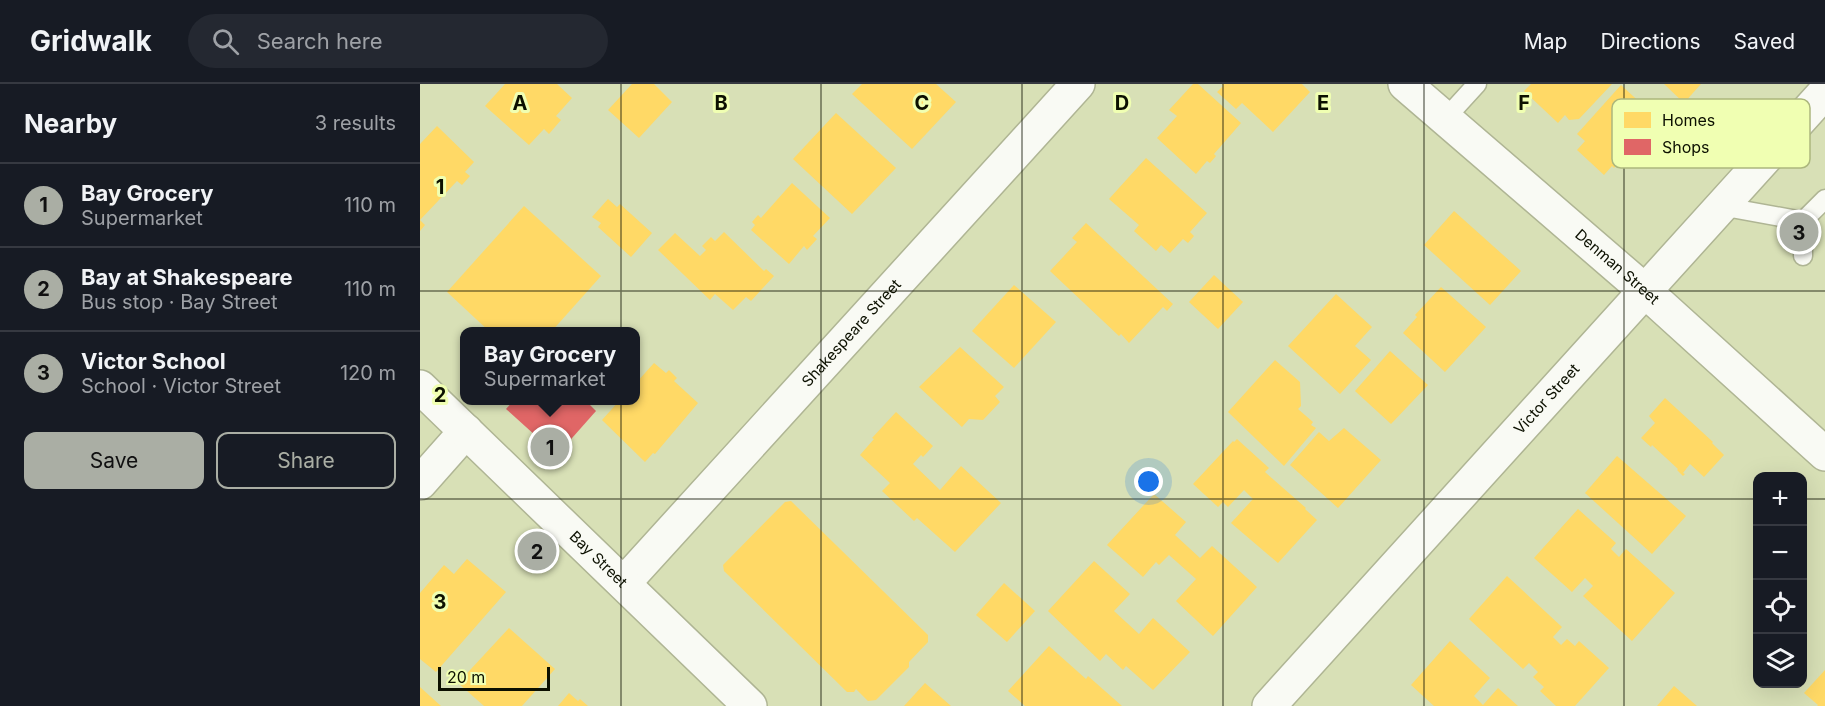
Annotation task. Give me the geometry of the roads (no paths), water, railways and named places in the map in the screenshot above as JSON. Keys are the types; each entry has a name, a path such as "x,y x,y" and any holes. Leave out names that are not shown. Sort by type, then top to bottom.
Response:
{"street":[{"name":"Shakespeare Street","path":"624,584 1078,84"},
{"name":"Denman Street","path":"1405,84 1644,290 1825,454"},
{"name":"Victor Street","path":"1810,108 1825,92"},
{"name":"Victor Street","path":"1269,706 1755,168"},
{"name":"Bay Street","path":"420,387 750,706"},
{"path":"420,483 466,431"}],"lane":[{"path":"1445,119 1477,84"},
{"path":"1803,256 1803,221 1825,199"},
{"path":"1720,206 1803,221"}],"place":[{"name":"Victor School","path":"1799,232"},
{"name":"Bay Grocery","path":"550,447"},
{"name":"Bay at Shakespeare","path":"537,551"}]}
